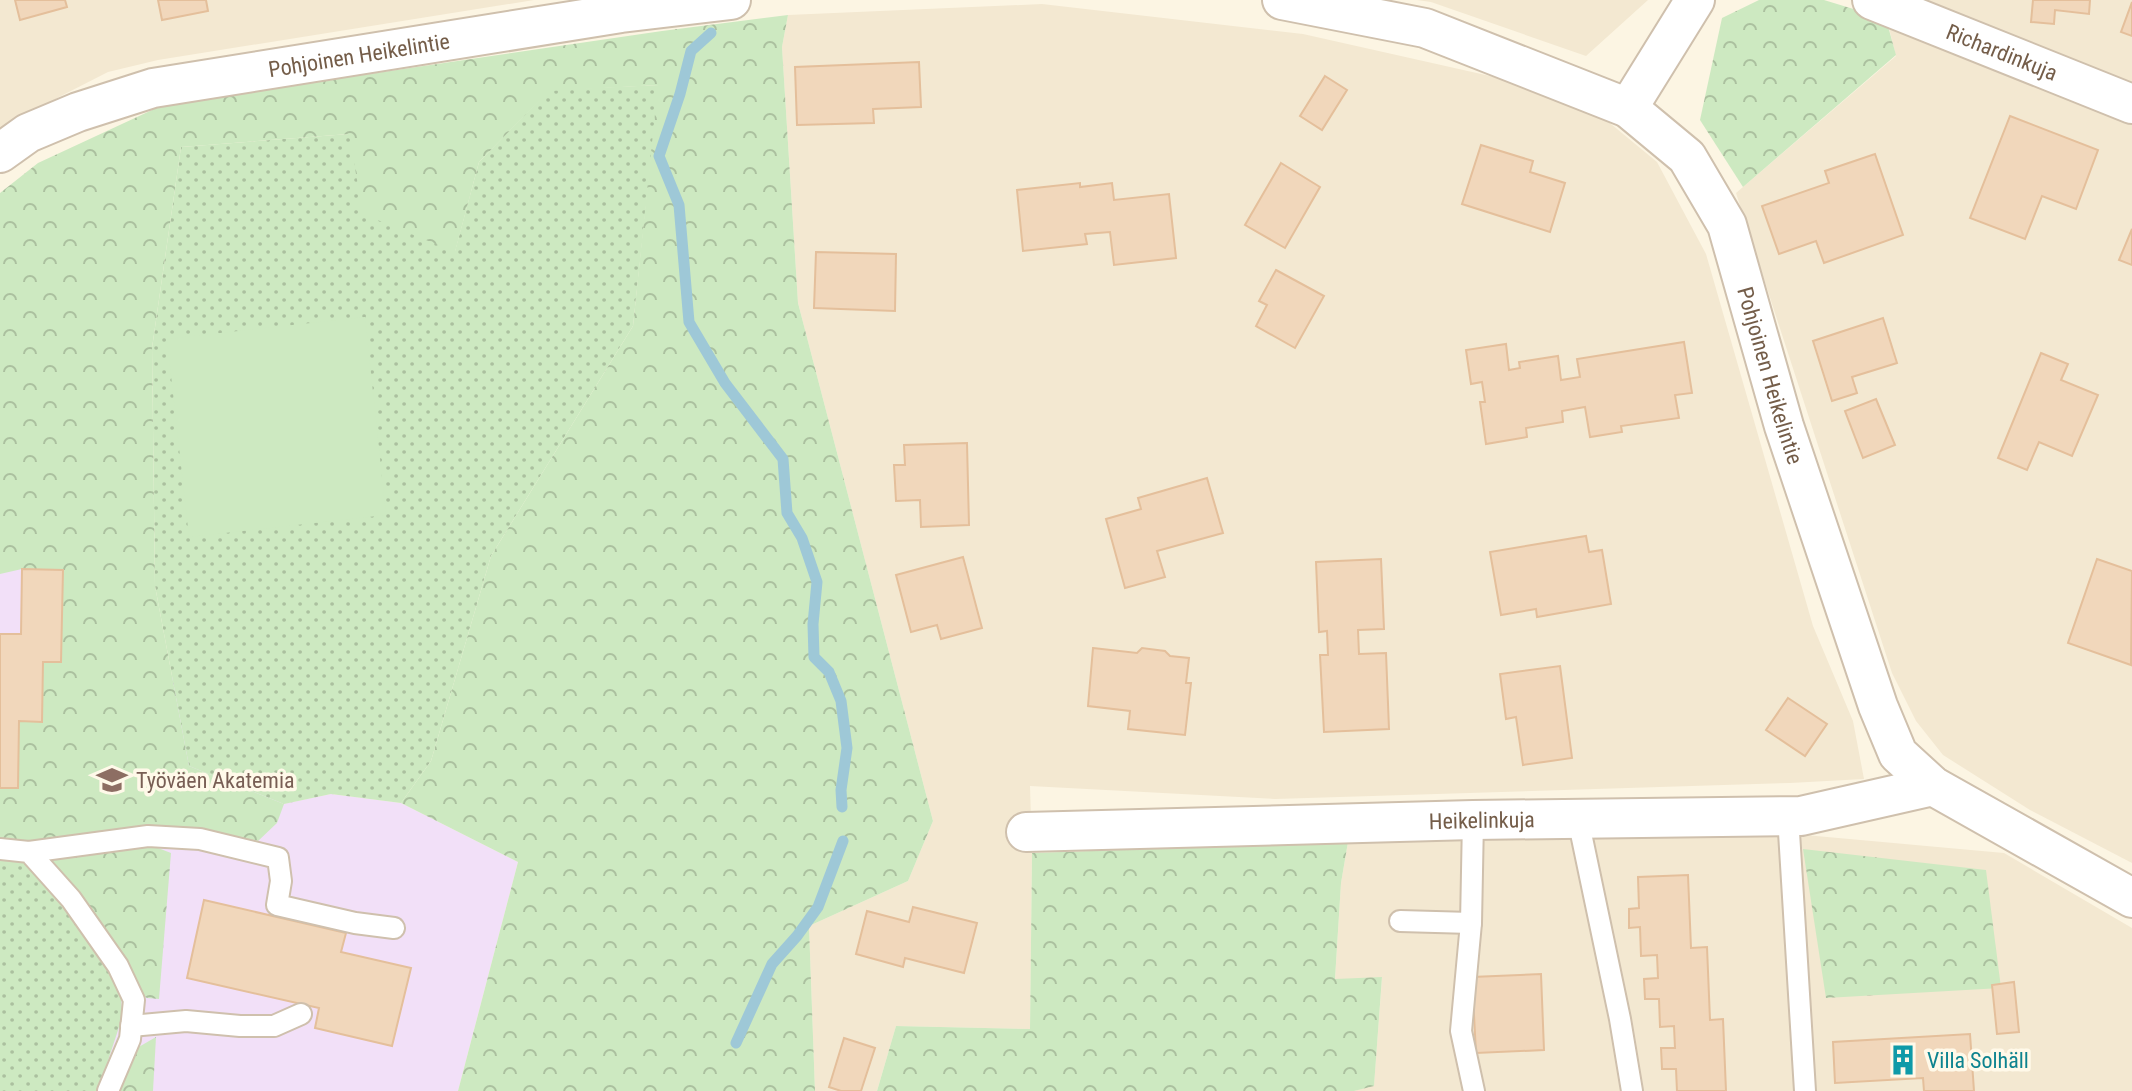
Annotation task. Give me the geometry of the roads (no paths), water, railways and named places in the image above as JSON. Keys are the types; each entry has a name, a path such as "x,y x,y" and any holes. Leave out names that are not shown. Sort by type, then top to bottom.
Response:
{"street":[{"name":"Pohjoinen Heikelintie","path":"0,153 28,133 78,112 153,88 622,7 731,0"},
{"name":"Pohjoinen Heikelintie","path":"1282,0 1425,28 1628,108 1691,162 1727,225 1784,426 1878,706 1898,754 1933,786 2132,898"},
{"path":"1628,108 1695,0"},
{"name":"Richardinkuja","path":"1872,0 2132,104"},
{"name":"Heikelinkuja","path":"1026,832 1473,820 1801,816 1933,786"}],"lane":[{"path":"1788,816 1805,1091"},
{"path":"1578,819 1632,1091"},
{"path":"1473,820 1471,923 1461,1031 1474,1091"},
{"path":"0,849 29,852 148,836 200,839 278,858 281,881 277,905 355,923 394,928"},
{"path":"29,852 71,899 118,966 134,1000 130,1039 108,1091"},
{"path":"1400,921 1471,923"},
{"path":"131,1026 186,1021 274,1026 301,1014"}],"waterway":[{"path":"711,33 691,51 659,156 679,205 689,322 725,383 783,459 787,513 802,538 817,582 814,657 829,672 841,701 847,748 841,790 842,807"},
{"path":"736,1043 772,964 818,907 843,841"}],"place":[{"name":"Työväen Akatemia","path":"112,780"},
{"name":"Villa Solhäll","path":"1903,1060"}]}
